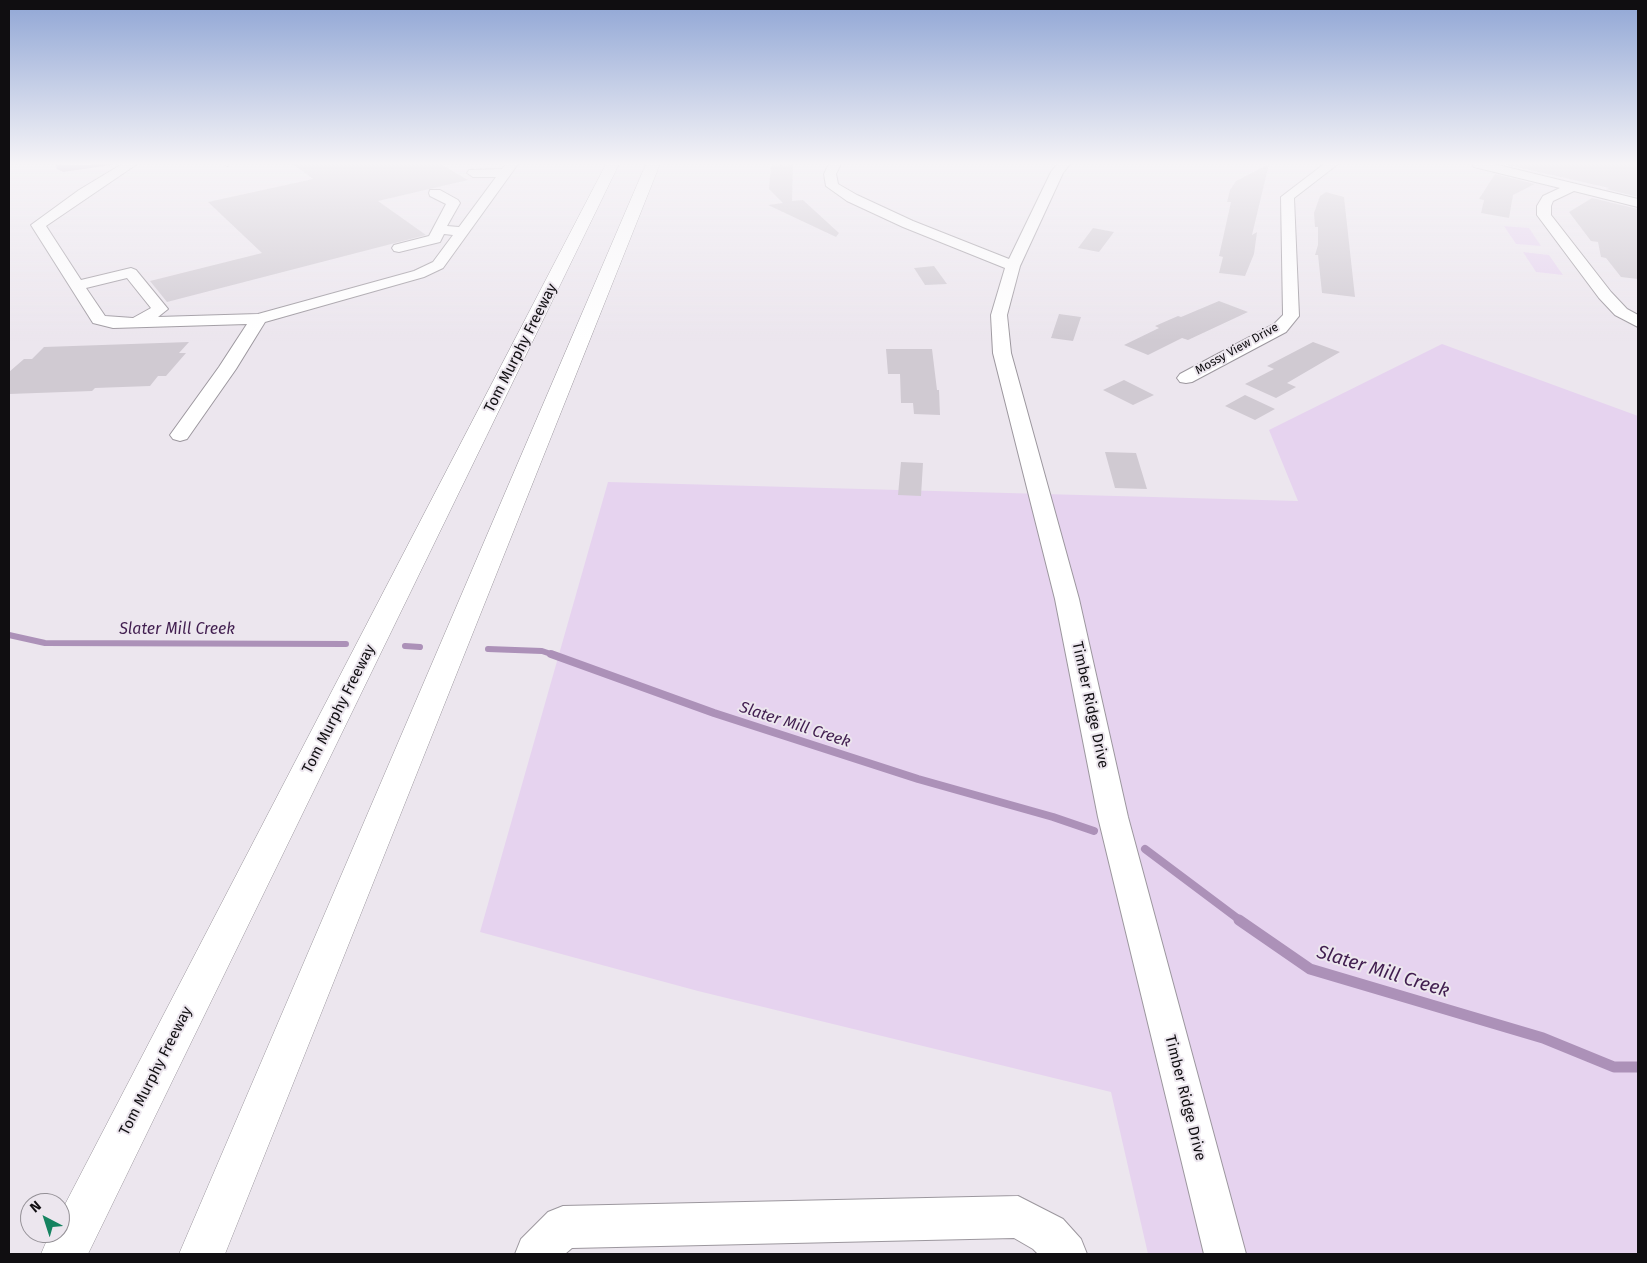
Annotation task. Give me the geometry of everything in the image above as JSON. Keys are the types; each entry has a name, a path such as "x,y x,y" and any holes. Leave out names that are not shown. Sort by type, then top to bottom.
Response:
{"highway":[{"name":"Tom Murphy Freeway","path":"64,1254 583,223"},
{"path":"202,1254 630,223"}],"street":[{"path":"41,223 38,225 100,320 113,323 259,319 419,274 438,266 469,223"},
{"path":"399,248 435,239 442,223"},
{"path":"906,223 1013,266"},
{"name":"Timber Ridge Drive","path":"1034,223 1013,266 999,315 1002,353 1067,599 1113,817 1225,1254"},
{"name":"Mossy View Drive","path":"1186,378 1280,328 1291,316 1288,223"},
{"path":"1550,223 1605,295 1621,312 1638,322"},
{"path":"439,229 462,232"},
{"path":"77,286 131,273 160,310 135,323"},
{"path":"180,435 227,369 259,319"},
{"path":"536,1254 563,1227 1018,1216 1048,1234 1066,1254"}],"shaded area":[{"path":"1504,226 1529,228 1541,246 1516,244"},
{"path":"1523,252 1549,255 1563,275 1536,272"},
{"path":"1442,344 1638,416 1638,1254 1148,1254 1111,1092 698,991 480,932 608,482 1298,501 1269,430"}],"building":[{"path":"230,223 409,223 426,235 167,302 150,281 262,253"},
{"path":"806,223 828,223 839,233 836,237"},
{"path":"1226,223 1255,223 1252,235 1257,232 1254,254 1245,276 1219,273 1223,257 1219,256"},
{"path":"1315,223 1347,223 1355,297 1322,293 1318,255 1315,255 1318,245 1318,227 1315,227"},
{"path":"1577,223 1638,223 1638,279 1621,277 1606,258 1601,257 1598,242 1591,241"},
{"path":"1093,228 1114,232 1099,252 1078,248"},
{"path":"934,266 947,284 925,285 914,268"},
{"path":"1219,301 1248,312 1188,340 1182,338 1148,355 1124,345 1159,328 1155,326"},
{"path":"1059,314 1081,317 1073,341 1051,338"},
{"path":"189,342 179,353 186,353 166,376 158,376 150,386 95,388 92,391 9,394 9,372 24,359 32,359 44,347"},
{"path":"1313,342 1340,352 1287,383 1296,387 1276,398 1245,384 1274,369 1267,366"},
{"path":"886,349 932,349 937,390 939,390 940,415 914,414 913,403 901,403 900,374 888,374"},
{"path":"1124,380 1154,395 1133,405 1103,390"},
{"path":"1245,395 1275,409 1255,420 1225,406"},
{"path":"1105,452 1136,453 1147,489 1115,488"},
{"path":"901,462 923,463 921,496 898,495"}],"waterway":[{"name":"Slater Mill Creek","path":"9,635 45,643 346,644"},
{"name":"Slater Mill Creek","path":"405,646 420,647"},
{"name":"Slater Mill Creek","path":"488,649 542,651 551,654"},
{"name":"Slater Mill Creek","path":"551,654 714,713 918,779 1053,817 1094,831"},
{"name":"Slater Mill Creek","path":"1145,849 1241,921"},
{"name":"Slater Mill Creek","path":"1239,920 1310,969 1543,1038 1614,1067 1638,1067"}]}
